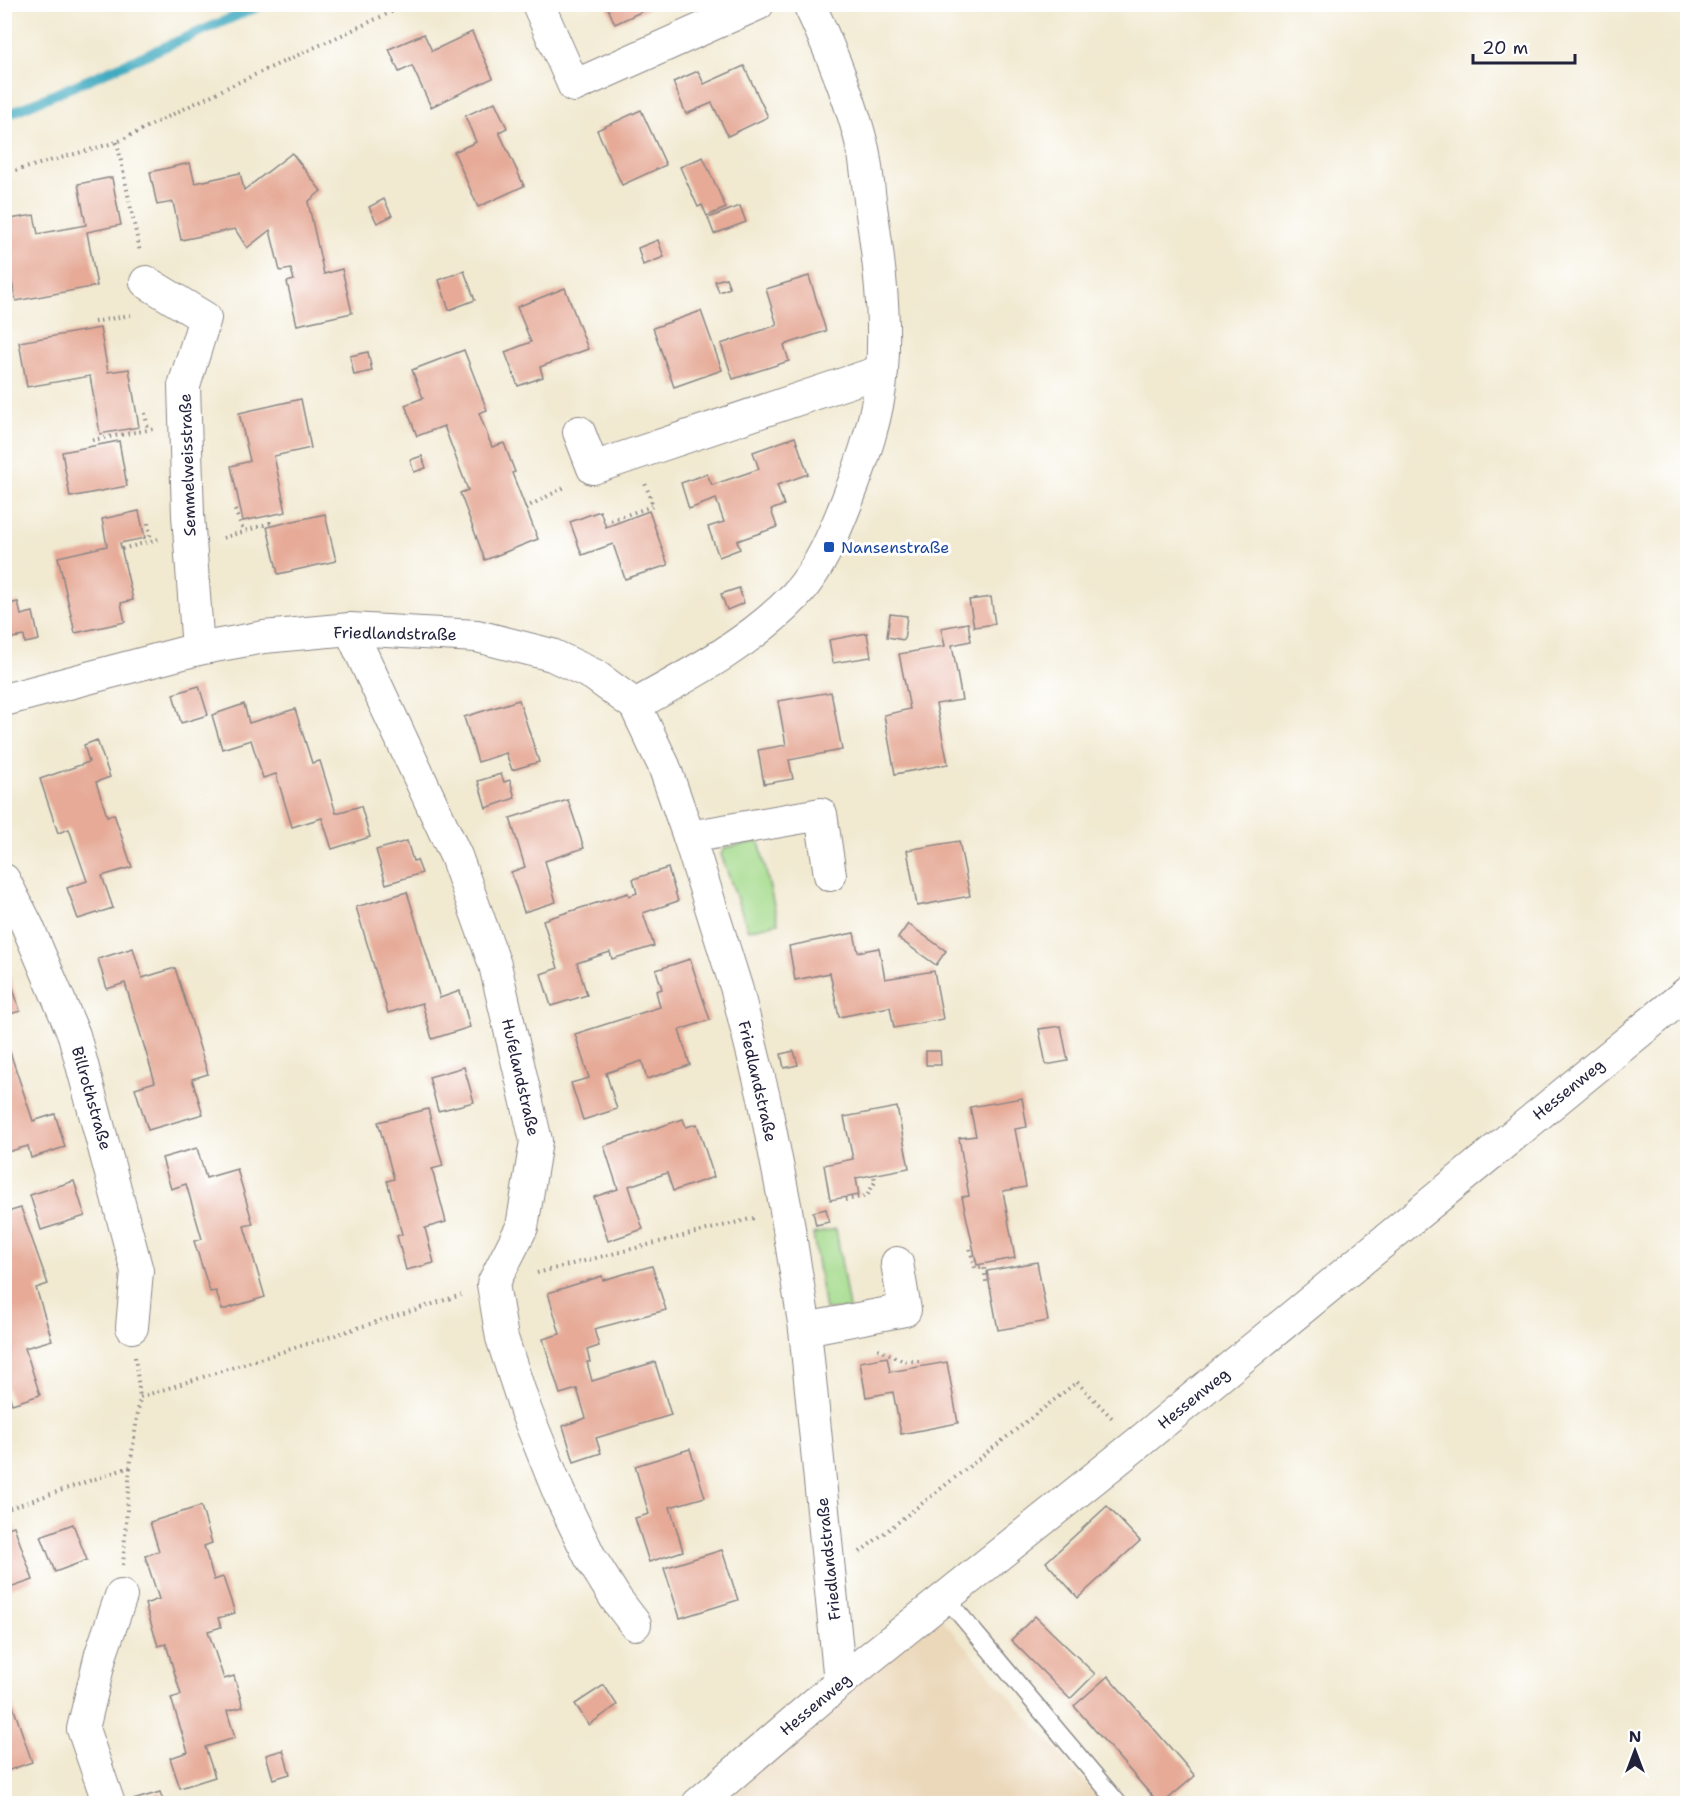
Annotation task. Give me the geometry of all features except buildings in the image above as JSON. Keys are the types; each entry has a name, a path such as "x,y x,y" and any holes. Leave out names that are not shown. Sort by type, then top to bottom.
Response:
{"street":[{"path":"537,4 574,86 758,4"},
{"path":"635,705 697,671 749,637 796,595 829,547 859,469 882,371 882,308 876,244 862,149 833,56 809,4"},
{"name":"Semmelweisstraße","path":"146,282 205,318 184,386 190,544 198,649"},
{"path":"579,432 593,468 882,371"},
{"name":"Friedlandstraße","path":"4,700 198,649 264,637 350,629 477,636 552,655 594,675 635,705 663,766 689,837 737,990 764,1098 786,1210 805,1329 840,1682"},
{"name":"Hufelandstraße","path":"350,629 456,856 491,954 536,1141 522,1227 493,1284"},
{"path":"689,837 821,814 830,875"},
{"name":"Billrothstraße","path":"4,880 27,925 77,1046 137,1271 132,1327"},
{"name":"Hessenweg","path":"698,1803 840,1682 1137,1444 1688,992"},
{"path":"805,1329 905,1310 897,1263"},
{"path":"493,1284 502,1338 526,1411 559,1493 591,1557 616,1599 636,1624"},
{"path":"109,1803 83,1729 101,1654 121,1596"}],"lane":[{"path":"945,1598 1119,1803"}],"path":[{"path":"4,174 117,142 224,89 409,4"},
{"path":"117,142 146,282"},
{"path":"145,413 148,430"},
{"path":"92,440 185,426"},
{"path":"610,520 653,506 635,454"},
{"path":"525,508 577,482"},
{"path":"236,510 238,522 243,530"},
{"path":"148,523 151,541"},
{"path":"190,544 210,543 243,530 270,523 271,526"},
{"path":"845,1200 867,1196 875,1182 874,1175"},
{"path":"121,1596 130,1467 140,1397 493,1284 786,1210"},
{"path":"970,1249 975,1268 984,1267 986,1282 989,1282"},
{"path":"872,1347 904,1361 919,1361"},
{"path":"828,1564 846,1562 1077,1382 1137,1444"},
{"path":"4,1510 130,1467"}],"shaded area":[{"path":"932,1608 1103,1803 692,1804"}],"green space":[{"path":"759,841 778,923 748,930 721,854 725,848"},
{"path":"836,1229 849,1309 825,1310 813,1234"}],"waterway":[{"path":"4,116 264,4"}],"place":[{"name":"Nansenstraße","path":"829,547"}]}
